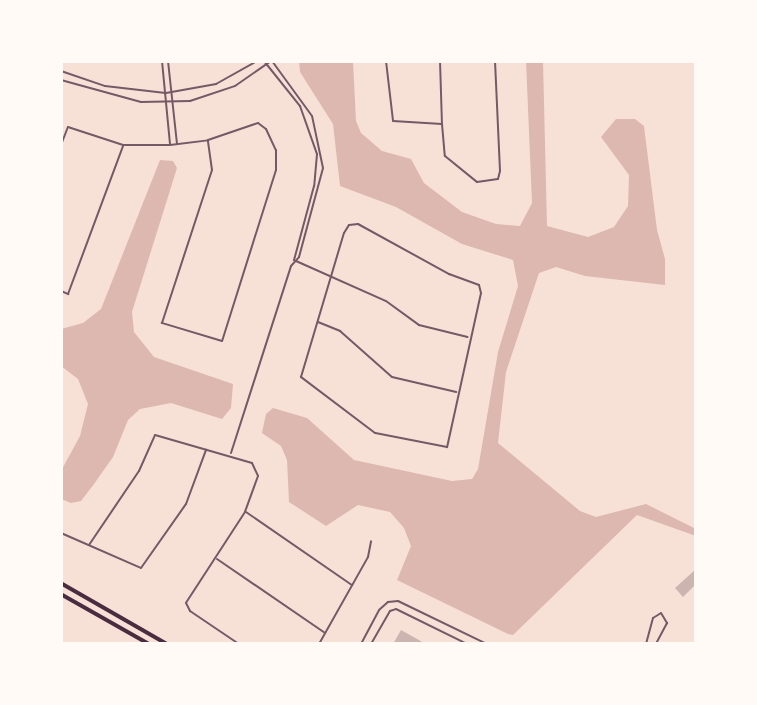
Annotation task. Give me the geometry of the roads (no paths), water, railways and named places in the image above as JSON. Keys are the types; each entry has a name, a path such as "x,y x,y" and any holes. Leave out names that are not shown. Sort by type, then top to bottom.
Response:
{"main road":[{"path":"61,583 167,644"},
{"path":"61,594 149,644"}],"street":[{"path":"162,61 170,145"},
{"path":"169,61 177,145"},
{"path":"61,71 105,86 172,93 216,84 257,61"},
{"path":"61,80 106,95 173,103 218,93 272,61 312,116 323,155 320,187 230,455"},
{"path":"386,61 393,121 442,124"},
{"path":"440,61 445,156 450,163 477,182 498,179 495,61"},
{"path":"265,63 305,116 317,154 314,186 295,261"},
{"path":"61,145 68,127 123,145 177,145 208,140 258,123 266,129 276,150 276,170 222,341 162,323 212,170 208,140"},
{"path":"61,291 68,293 123,145"},
{"path":"358,224 449,274 479,285 481,293 468,337 447,447 375,433 301,377 330,274 349,225 358,224"},
{"path":"295,261 330,274 386,301 419,325 468,337"},
{"path":"317,322 340,331 392,377 456,392"},
{"path":"89,545 139,471 155,435 230,455 257,468 245,512 186,603 190,611 239,644"},
{"path":"61,533 141,568 186,504 207,449"},
{"path":"245,512 352,585"},
{"path":"319,644 352,585 371,541"},
{"path":"216,558 325,633"},
{"path":"361,644 379,610 388,602 398,601 487,644"},
{"path":"371,644 390,611 396,610 467,644"},
{"path":"646,644 653,618 661,613 667,623 656,644"}]}
